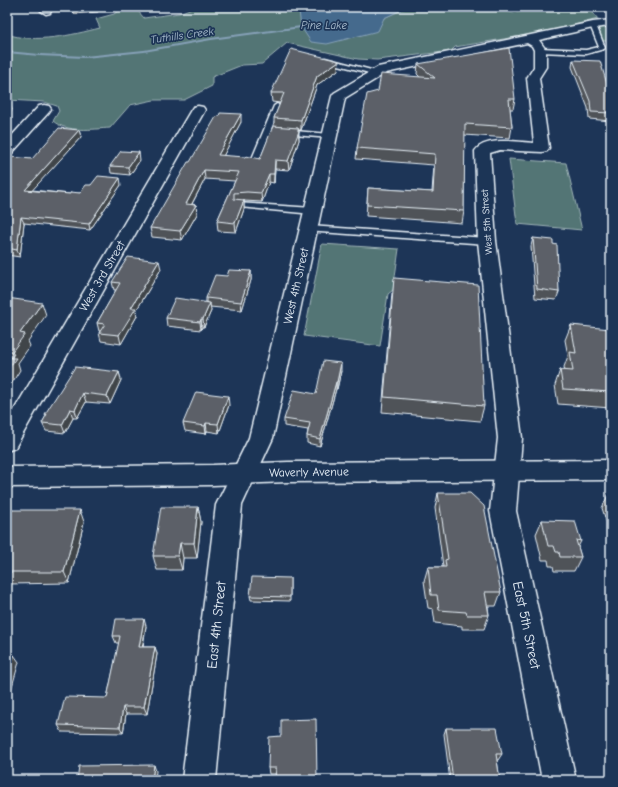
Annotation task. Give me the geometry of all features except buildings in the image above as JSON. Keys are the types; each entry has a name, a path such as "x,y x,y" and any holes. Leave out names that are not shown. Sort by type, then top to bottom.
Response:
{"street":[{"path":"377,73 382,70 423,60 534,45 593,25 611,23"},
{"name":"West 5th Street","path":"507,470 510,438 486,241 482,150 498,145 542,148 533,78 540,67 534,45"},
{"name":"West 4th Street","path":"244,474 261,438 339,96 377,73"},
{"path":"7,150 44,109"},
{"name":"West 3rd Street","path":"7,442 198,110"},
{"name":"East 5th Street","path":"507,470 503,511 559,780"},
{"name":"Waverly Avenue","path":"7,477 244,474 288,472 611,470"},
{"name":"East 4th Street","path":"199,780 229,504 244,474"}],"lane":[{"path":"534,45 586,52 602,48 593,25"},
{"path":"319,58 377,73"},
{"path":"255,161 276,106"},
{"path":"267,131 330,136"},
{"path":"239,205 311,220 486,241"}],"green space":[{"path":"123,7 136,9 144,18 179,13 195,7 275,7 278,9 309,7 299,11 384,18 408,7 497,7 513,13 536,7 592,7 593,13 598,19 546,32 455,47 451,51 377,60 358,59 287,43 262,64 242,65 212,77 212,86 184,100 154,100 130,105 110,128 73,129 65,127 53,121 59,111 57,106 44,102 7,100 7,34 18,37 41,38 66,36 89,31 100,28 96,19 114,14"},
{"path":"611,26 611,41 603,41 597,27"},
{"path":"509,159 566,163 582,230 517,224"},
{"path":"322,244 399,249 393,290 388,294 380,346 304,336"}],"water":[{"name":"Pine Lake","path":"309,7 408,7 384,18 378,31 327,44 311,42 301,27 299,11"}],"waterway":[{"name":"Tuthills Creek","path":"7,52 85,57 144,51 211,39 308,25"}]}
